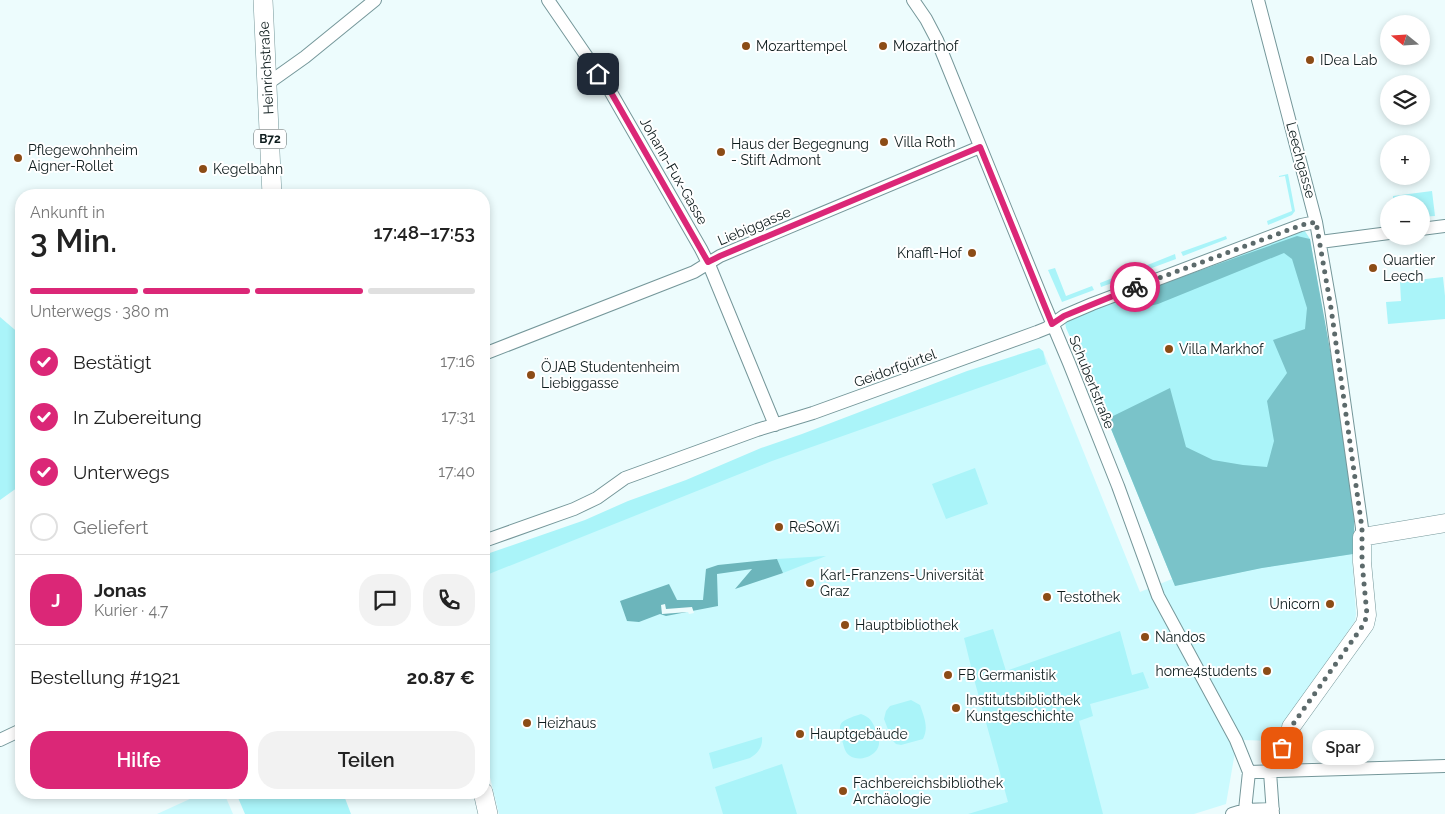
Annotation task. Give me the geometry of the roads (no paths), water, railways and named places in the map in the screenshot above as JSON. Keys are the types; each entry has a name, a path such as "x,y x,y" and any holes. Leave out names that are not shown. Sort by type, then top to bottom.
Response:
{"main road":[{"name":"Heinrichstraße","path":"262,0 272,189"},
{"path":"485,799 488,814"}],"street":[{"path":"267,84 305,57 374,0"},
{"name":"Johann-Fux-Gasse","path":"548,0 609,89 708,262 775,425"},
{"name":"Schubertstraße","path":"913,0 937,40 1052,324 1070,363 1158,596 1236,740 1249,772"},
{"name":"Leechgasse","path":"1258,0 1320,242 1362,528 1362,562 1367,615 1364,624 1291,727 1270,772"},
{"name":"Liebiggasse","path":"490,352 694,272 720,256 980,147"},
{"name":"Geidorfgürtel","path":"490,538 574,509 597,498 625,478 1038,332 1064,316 1092,304 1302,225 1316,222"},
{"path":"1430,228 1445,226"},
{"path":"1320,242 1380,234"},
{"path":"1362,537 1445,522"},
{"path":"0,740 15,733"},
{"path":"1270,772 1273,812 1239,812 1249,772 1445,766"}],"place":[{"name":"Mozarttempel","path":"746,46"},
{"name":"Mozarthof","path":"883,46"},
{"name":"IDea Lab","path":"1310,60"},
{"name":"Villa Roth","path":"884,142"},
{"name":"Haus der Begegnung - Stift Admont","path":"721,152"},
{"name":"Pflegewohnheim Aigner-Rollet","path":"18,158"},
{"name":"Kegelbahn","path":"203,169"},
{"name":"Knaffl-Hof","path":"972,253"},
{"name":"Quartier Leech","path":"1373,268"},
{"name":"Villa Markhof","path":"1169,349"},
{"name":"ÖJAB Studentenheim Liebiggasse","path":"531,375"},
{"name":"ReSoWi","path":"779,527"},
{"name":"Karl-Franzens-Universität Graz","path":"810,583"},
{"name":"Testothek","path":"1047,597"},
{"name":"Unicorn","path":"1330,604"},
{"name":"Hauptbibliothek","path":"845,625"},
{"name":"Nandos","path":"1145,637"},
{"name":"home4students","path":"1267,671"},
{"name":"FB Germanistik","path":"948,675"},
{"name":"Institutsbibliothek Kunstgeschichte","path":"956,708"},
{"name":"Heizhaus","path":"527,723"},
{"name":"Hauptgebäude","path":"800,734"},
{"name":"Spar","path":"1282,748"},
{"name":"Fachbereichsbibliothek Archäologie","path":"843,791"}]}
